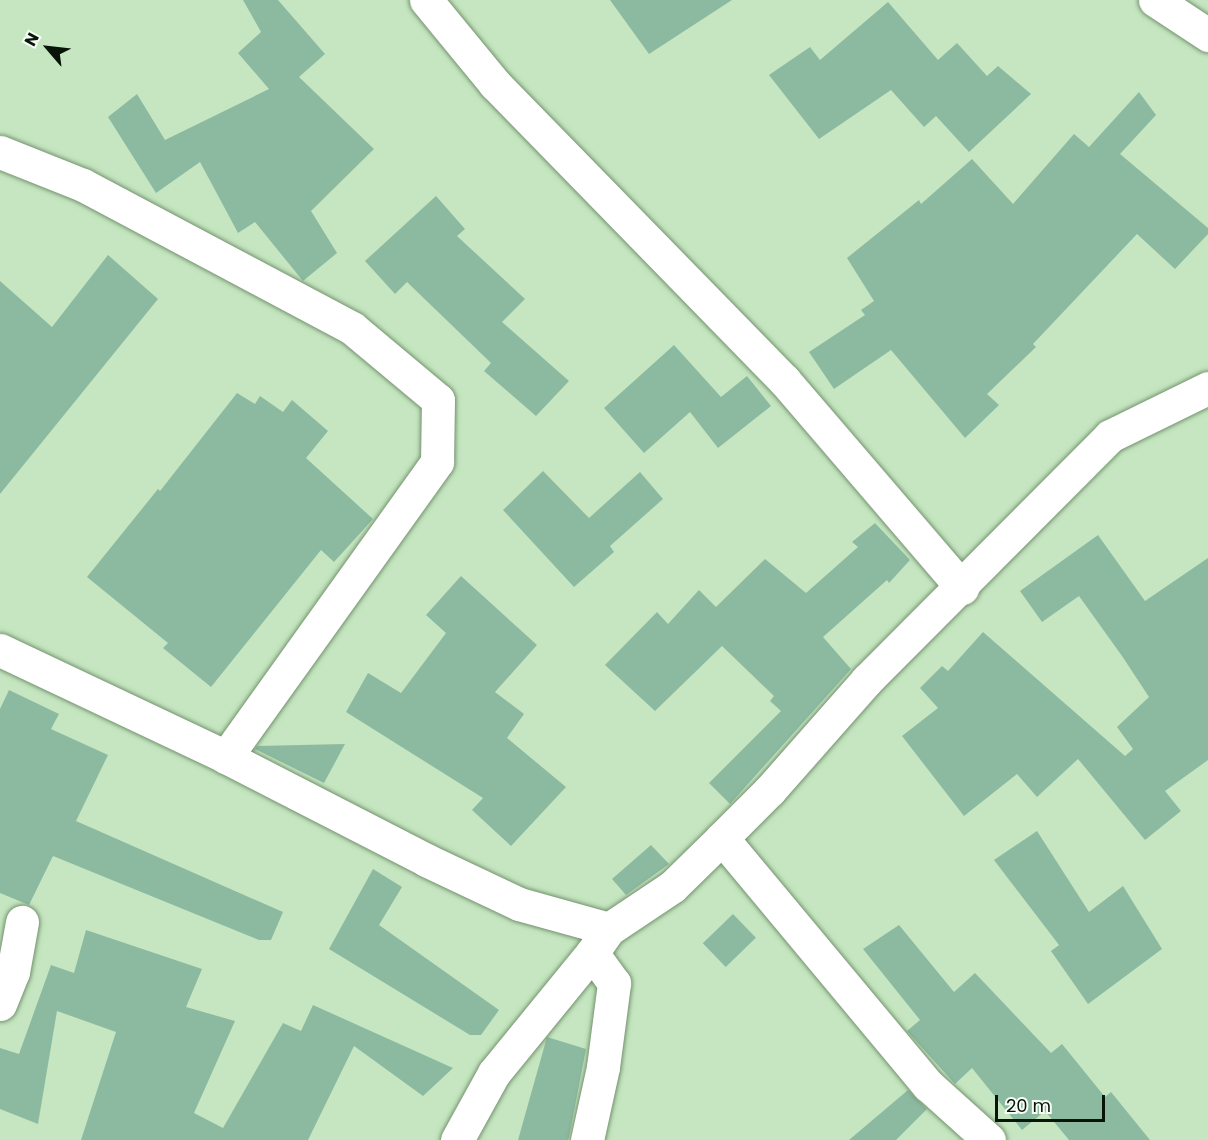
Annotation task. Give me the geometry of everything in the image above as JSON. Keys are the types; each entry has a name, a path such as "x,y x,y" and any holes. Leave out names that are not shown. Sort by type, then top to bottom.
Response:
{"street":[{"path":"426,0 495,84 784,380 962,588"},
{"path":"1155,0 1208,35"},
{"path":"0,152 83,185 352,328 438,400 438,462 226,757"},
{"path":"457,1140 494,1073 600,941 672,887 722,838 770,790 867,680 962,588 1110,436 1208,388"},
{"path":"0,650 226,757 426,860 600,941 614,983 603,1067 587,1140"},
{"path":"722,838 928,1085 989,1140"},
{"path":"0,1004 13,972 22,922"}],"building":[{"path":"243,0 278,0 325,54 299,77 374,149 311,211 337,253 303,281 255,222 238,233 200,162 156,193 108,117 137,94 165,140 269,89 238,53 261,32"},
{"path":"610,0 732,0 649,54"},
{"path":"888,2 938,60 957,43 987,76 998,66 1031,94 969,152 936,116 924,127 891,90 819,139 769,75 810,47 820,60"},
{"path":"1139,92 1156,115 1120,154 1208,228 1208,234 1175,269 1137,234 1033,344 1036,347 987,394 999,405 965,438 891,350 834,389 809,352 865,315 861,310 874,301 847,258 919,200 921,204 972,159 1013,204 1074,134 1089,147"},
{"path":"436,196 465,229 457,236 525,299 502,322 569,381 536,416 484,371 491,363 407,282 395,294 365,261"},
{"path":"108,255 158,299 0,494 0,281 52,327"},
{"path":"674,345 721,397 747,376 771,406 718,448 690,412 644,453 604,408"},
{"path":"237,393 255,404 260,396 283,412 292,400 328,431 306,458 373,519 334,562 321,550 211,687 163,648 168,643 87,577 158,489 160,491"},
{"path":"543,471 589,518 640,472 663,499 610,546 614,552 574,587 503,510"},
{"path":"875,523 910,560 889,583 887,580 823,637 851,669 730,804 709,783 781,711 770,701 774,696 722,646 655,711 605,665 657,612 668,624 699,590 716,607 765,559 806,593 858,547 852,542"},
{"path":"1098,535 1145,601 1208,558 1208,760 1165,791 1181,811 1145,840 1078,759 1037,797 1017,774 964,816 902,736 938,708 920,688 942,666 948,671 983,632 1125,756 1133,749 1117,727 1149,697 1122,656 1079,596 1042,622 1020,591"},
{"path":"461,576 537,645 495,692 524,714 507,738 566,787 511,846 472,810 483,798 346,712 368,673 401,693 446,633 426,615"},
{"path":"9,690 59,714 51,729 108,755 76,821 283,912 271,940 259,940 53,856 29,905 0,893 0,709"},
{"path":"345,744 324,783 255,749 257,746"},
{"path":"1037,831 1089,912 1123,886 1162,949 1088,1004 1051,951 1059,945 994,860"},
{"path":"651,845 669,864 626,895 612,879"},
{"path":"373,869 402,887 379,925 499,1010 481,1035 470,1035 329,949"},
{"path":"733,914 756,938 726,967 703,943"},
{"path":"899,925 954,992 975,973 1051,1053 1062,1044 1105,1097 1111,1092 1150,1140 1069,1140 1045,1111 1022,1130 972,1068 955,1084 907,1031 920,1020 863,949"},
{"path":"86,930 202,969 186,1007 235,1021 194,1113 223,1128 283,1023 301,1031 313,1005 453,1068 423,1096 354,1046 308,1140 81,1140 116,1032 57,1011 38,1124 0,1109 0,1048 19,1054 51,965 74,973"},
{"path":"547,1037 586,1049 569,1137 568,1140 518,1140"},
{"path":"908,1090 927,1109 896,1140 849,1140"}]}
